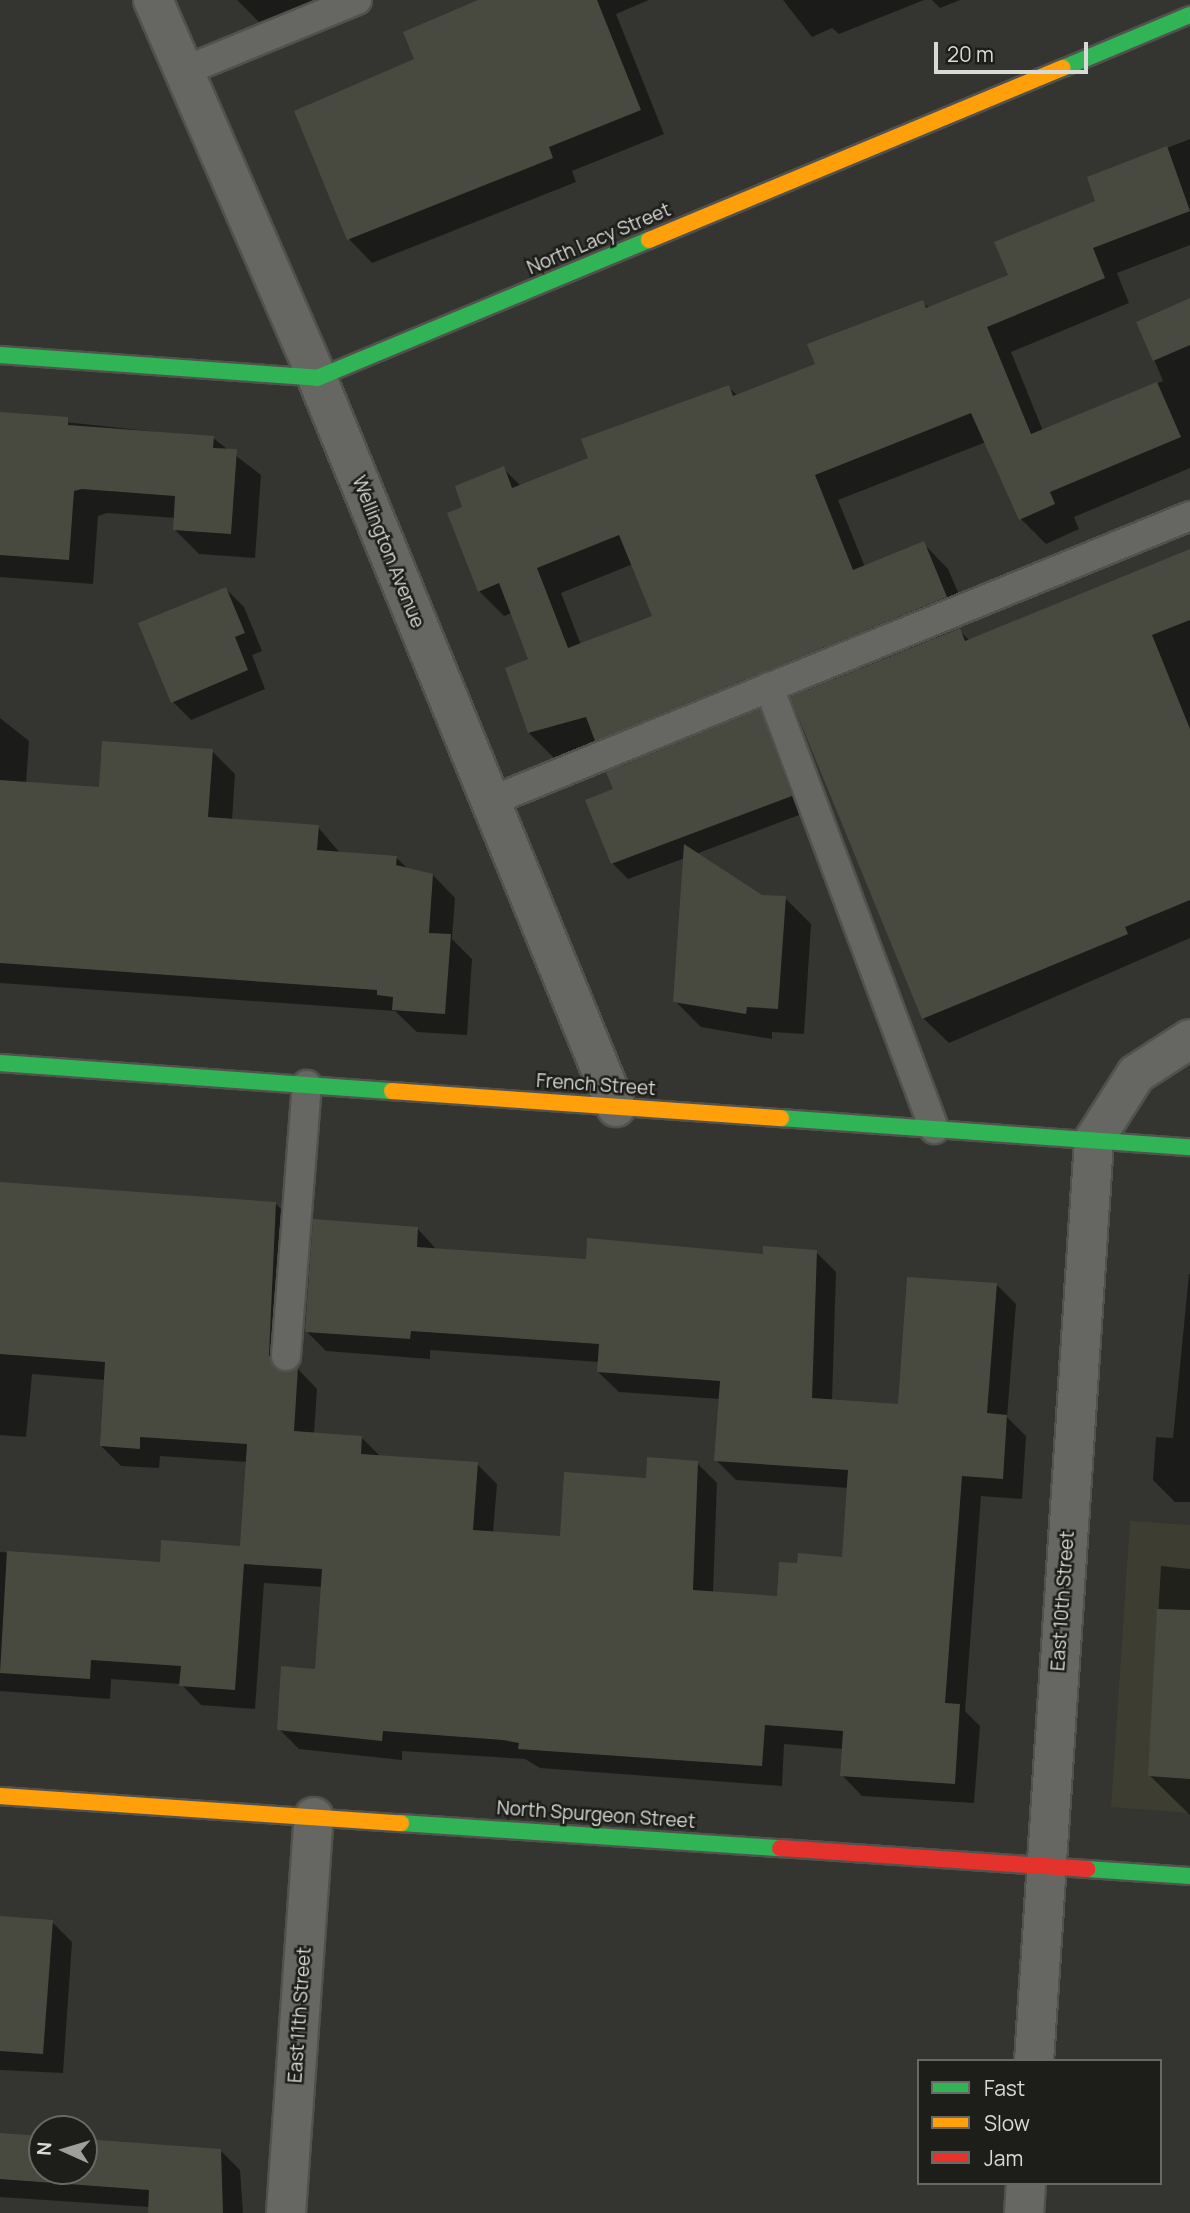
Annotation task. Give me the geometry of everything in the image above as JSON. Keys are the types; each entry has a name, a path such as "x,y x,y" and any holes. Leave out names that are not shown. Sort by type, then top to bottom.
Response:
{"street":[{"name":"Wellington Avenue","path":"153,0 317,378 616,1107"},
{"name":"North Lacy Street","path":"0,355 317,378 1190,15"},
{"path":"1094,1140 1136,1074 1190,1039"},
{"name":"French Street","path":"0,1063 1190,1147"},
{"name":"East 10th Street","path":"1034,2059 1094,1140"},
{"name":"North Spurgeon Street","path":"0,1796 1190,1876"},
{"name":"East 11th Street","path":"286,2213 314,1817"},
{"path":"1024,2213 1026,2185"}],"lane":[{"path":"184,71 356,0"},
{"path":"491,801 1190,516"},
{"path":"769,687 934,1129"},
{"path":"286,1356 307,1085"}],"shaded area":[{"path":"1130,1521 1190,1525 1190,1813 1111,1807"}],"building":[{"path":"478,0 597,0 641,110 549,147 553,158 347,240 294,111 414,59 403,32"},
{"path":"1167,146 1190,211 1093,248 1105,278 987,327 1031,434 1157,382 1181,437 1050,492 1055,504 1019,520 971,413 815,475 853,570 924,541 947,597 595,741 586,717 528,733 505,668 528,659 499,583 478,592 447,513 462,507 455,486 504,466 512,488 588,458 581,439 729,385 733,396 815,364 807,344 923,300 926,308 1008,275 994,242 1095,201 1087,177","holes":["619,535 652,616 568,648 537,568"]},
{"path":"1190,298 1190,345 1153,361 1136,322"},
{"path":"0,412 68,417 68,425 214,436 213,448 237,449 231,534 173,530 175,496 82,489 74,491 69,560 0,555"},
{"path":"1190,549 1190,620 1152,635 1190,729 1190,900 1125,927 1128,934 922,1019 790,697 960,628 965,641"},
{"path":"226,587 245,633 235,637 248,670 171,703 138,623"},
{"path":"760,709 792,796 611,864 585,800 613,789 606,772"},
{"path":"102,741 213,749 208,817 319,825 317,850 397,856 396,865 433,874 429,933 451,934 445,1014 392,1010 393,997 377,995 377,990 0,963 0,780 99,787"},
{"path":"684,844 762,895 786,896 778,1009 747,1007 746,1014 673,1002"},
{"path":"0,1182 276,1202 269,1355 277,1370 298,1367 294,1431 362,1436 361,1454 478,1462 473,1530 560,1536 564,1472 646,1478 647,1457 698,1461 693,1590 777,1596 779,1562 797,1563 798,1553 842,1557 848,1470 714,1461 720,1381 597,1372 599,1344 411,1331 410,1339 305,1332 313,1219 418,1227 417,1247 586,1259 587,1238 763,1254 763,1246 817,1250 812,1398 898,1404 907,1277 997,1283 987,1413 1007,1415 1003,1479 962,1476 945,1703 960,1704 955,1784 840,1776 843,1731 765,1725 762,1766 518,1749 519,1743 503,1740 383,1731 382,1741 277,1730 281,1666 315,1669 322,1569 244,1564 235,1690 179,1686 181,1666 91,1660 90,1679 0,1673 7,1551 160,1562 161,1540 240,1546 247,1444 140,1437 140,1449 100,1446 105,1362 0,1354"},
{"path":"1157,1609 1190,1610 1190,1779 1148,1776"},
{"path":"0,1916 53,1920 43,2054 0,2051"},
{"path":"0,2133 28,2135 28,2181 0,2179"},
{"path":"98,2140 221,2149 223,2213 148,2213 149,2190 81,2185 98,2185"}],"traffic: fast":[{"path":"1063,68 1190,15"},
{"path":"0,355 317,378 649,240"},
{"path":"0,1063 392,1091"},
{"path":"781,1118 1190,1147"},
{"path":"401,1823 780,1848"},
{"path":"1087,1869 1190,1876"}],"traffic: slow":[{"path":"649,240 1063,68"},
{"path":"392,1091 781,1118"},
{"path":"0,1796 401,1823"}],"traffic: jam":[{"path":"780,1848 1087,1869"}]}
